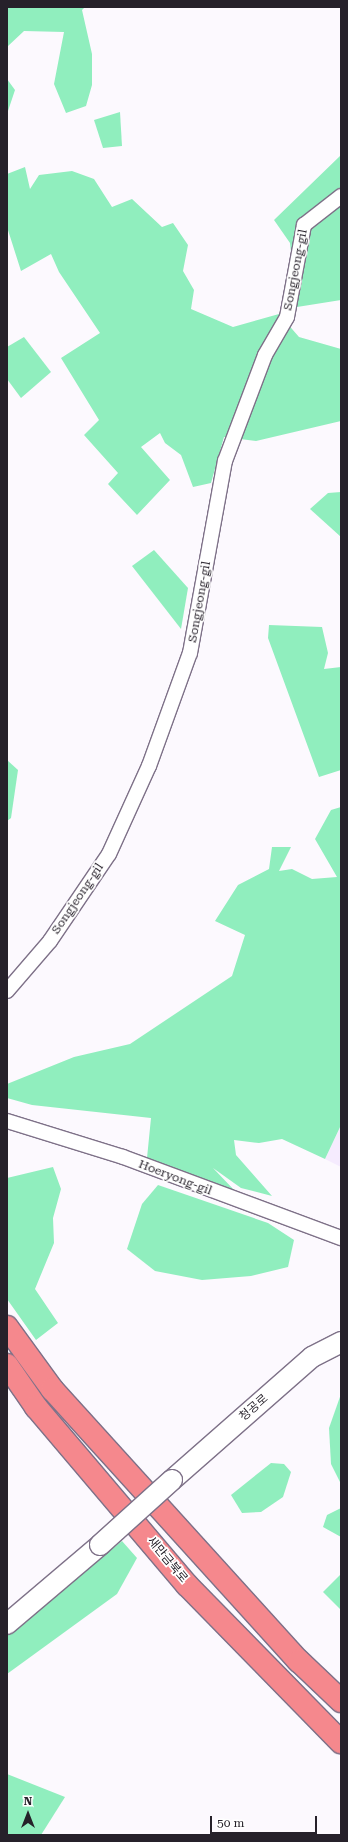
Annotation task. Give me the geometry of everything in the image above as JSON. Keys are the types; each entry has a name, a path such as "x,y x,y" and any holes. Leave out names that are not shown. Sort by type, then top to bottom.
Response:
{"highway":[{"path":"7,1327 52,1390 300,1661 341,1701"},
{"name":"새만금북로","path":"7,1366 36,1406 187,1585 341,1742"},
{"path":"322,1724 341,1754"}],"street":[{"name":"Songjeong-gil","path":"7,991 50,941 109,854 149,766 190,653 225,461 265,355 287,317 304,225 341,196"},
{"name":"Hoeryong-gil","path":"7,1121 123,1157 341,1238"},
{"name":"청공로","path":"7,1624 100,1545 312,1357 341,1342"}],"shaded area":[{"path":"341,1125 341,1167 325,1159"}],"green space":[{"path":"7,7 85,7 82,10 92,54 92,85 86,106 66,113 54,84 64,32 24,31 7,47"},
{"path":"7,79 15,90 7,114"},
{"path":"120,112 122,146 103,148 94,120"},
{"path":"341,155 341,300 297,307 290,243 274,220"},
{"path":"25,167 30,189 39,175 72,171 94,179 112,207 132,199 162,227 173,223 188,245 183,271 194,290 191,309 233,327 279,314 299,337 341,349 341,421 256,441 224,437 211,483 193,487 181,455 165,443 160,433 141,447 170,480 137,515 108,484 118,473 84,435 99,420 61,358 100,333 59,272 51,254 21,271 7,227 7,174"},
{"path":"24,337 51,372 21,398 7,379 7,347"},
{"path":"341,492 341,537 310,509 328,493"},
{"path":"154,550 188,588 181,629 132,566"},
{"path":"269,625 322,627 328,653 324,669 341,667 341,770 319,777 268,638"},
{"path":"7,760 18,770 11,818 7,821"},
{"path":"341,807 341,1125 325,1159 282,1139 259,1143 234,1140 236,1155 272,1196 241,1188 213,1168 236,1192 147,1158 151,1118 32,1105 7,1098 7,1084 74,1057 130,1044 232,976 245,935 215,921 238,885 269,869 272,847 291,847 279,871 292,869 312,879 337,877 315,839 331,810"},
{"path":"53,1167 61,1189 53,1218 54,1243 35,1289 58,1323 36,1340 7,1299 7,1178"},
{"path":"158,1185 268,1223 294,1240 288,1267 251,1276 202,1280 155,1271 127,1249 142,1204"},
{"path":"341,1394 341,1484 331,1464 329,1428"},
{"path":"271,1463 284,1464 291,1472 283,1497 261,1512 242,1513 231,1495"},
{"path":"341,1508 341,1537 323,1527 327,1515"},
{"path":"122,1541 137,1558 117,1594 7,1674 7,1631"},
{"path":"341,1574 341,1610 323,1592"},
{"path":"7,1774 65,1797 41,1835 7,1835"}]}
